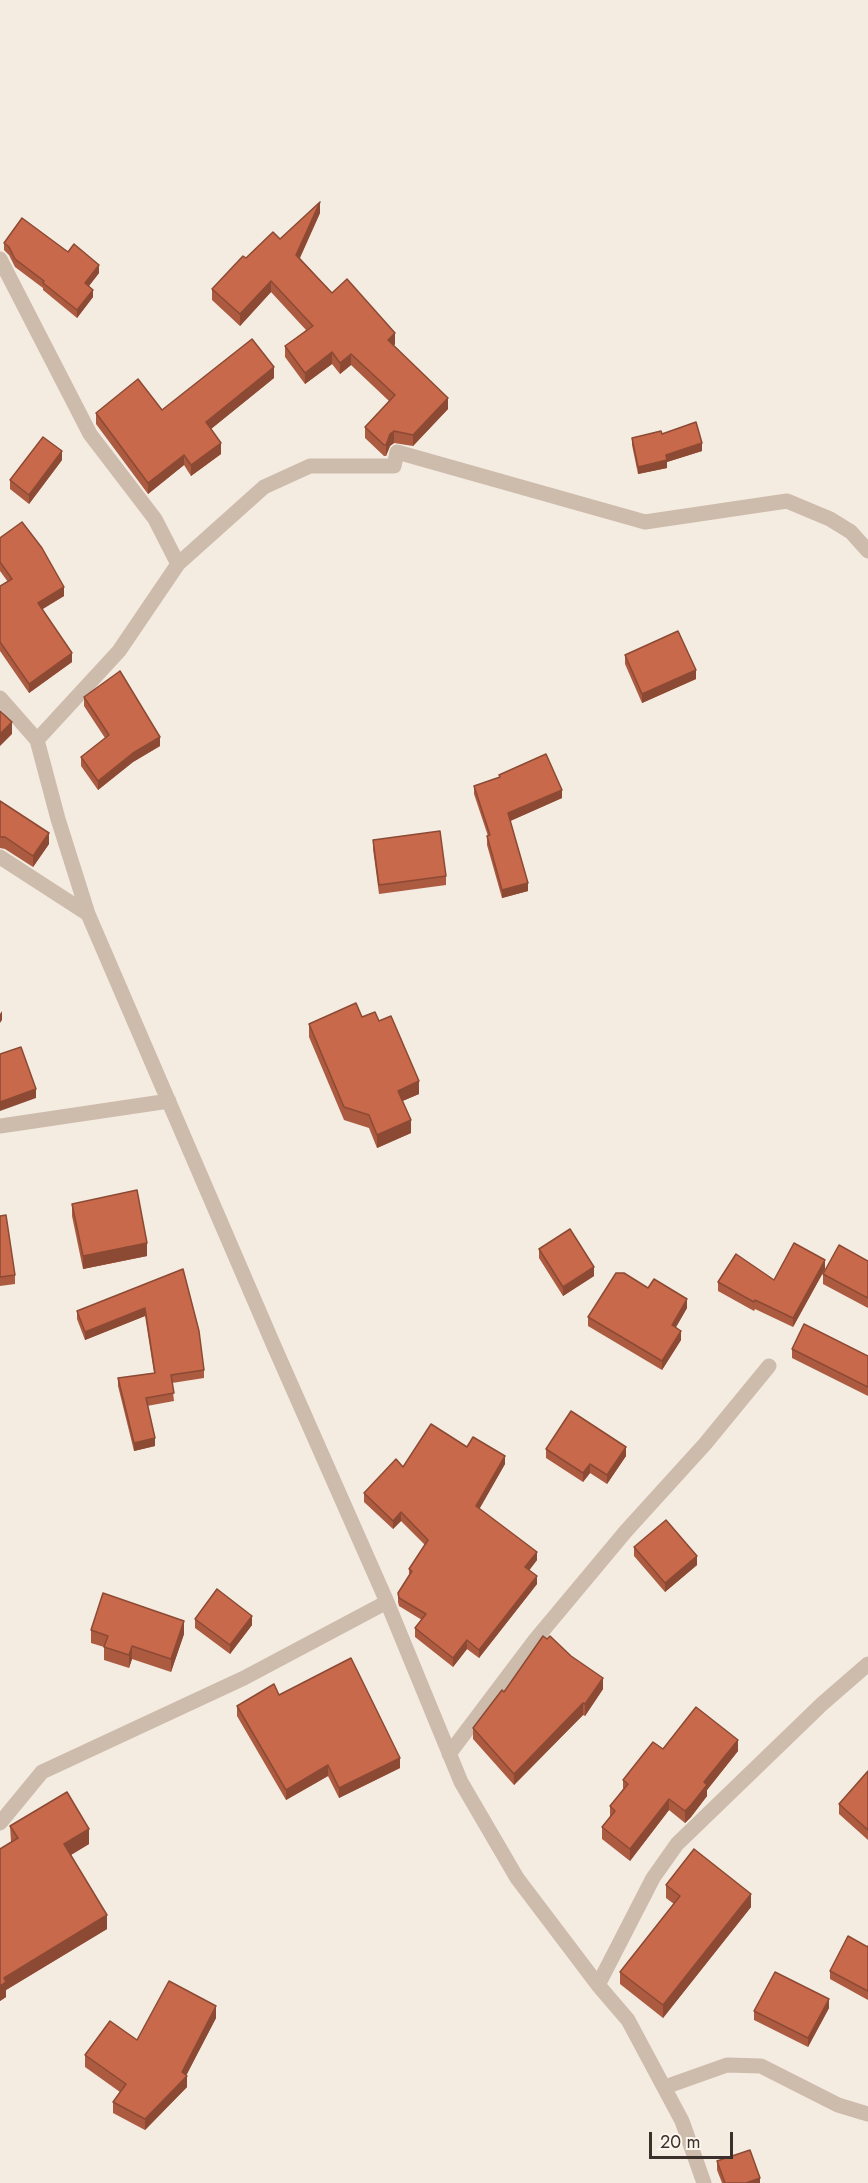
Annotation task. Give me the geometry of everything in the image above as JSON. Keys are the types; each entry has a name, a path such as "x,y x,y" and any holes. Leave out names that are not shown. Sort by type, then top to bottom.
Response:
{"street":[{"path":"0,260 90,434 155,519 178,564"},
{"path":"37,740 119,651 178,564 264,487 310,466 394,466 397,452 645,522 787,501 830,519 852,532 868,551"},
{"path":"0,698 37,740 58,819 88,914 387,1602 461,1782 517,1878 628,2020 682,2121 704,2183"},
{"path":"0,857 88,914"},
{"path":"0,1126 169,1101"},
{"path":"449,1754 535,1640 626,1531 705,1444 770,1366"},
{"path":"0,1823 42,1772 244,1678 387,1602"},
{"path":"598,1984 653,1878 677,1844 822,1704 868,1664"},
{"path":"665,2087 727,2065 761,2066 837,2105 868,2114"}],"building":[{"path":"320,202 296,255 332,293 347,279 395,333 388,340 448,398 413,435 394,431 390,434 386,445 365,427 395,395 351,354 340,363 332,352 305,373 285,346 313,326 271,281 240,314 212,289 243,256 246,258 273,232 280,239"},
{"path":"22,218 68,252 74,244 99,265 85,283 93,290 77,310 15,259 9,247 4,243"},
{"path":"252,339 274,367 206,422 221,443 191,465 184,455 148,483 96,413 138,379 162,410"},
{"path":"696,422 702,443 666,455 667,460 638,467 632,438 661,431 662,434"},
{"path":"43,437 62,451 29,495 10,480"},
{"path":"22,522 42,548 64,587 38,603 72,653 29,684 0,642 0,586 12,579 0,562 0,538"},
{"path":"678,631 696,670 642,694 625,655"},
{"path":"120,671 160,737 133,753 98,781 81,757 109,735 84,697"},
{"path":"0,711 12,722 0,734"},
{"path":"546,754 562,790 508,813 528,883 502,890 487,836 490,835 474,786 500,777 499,775"},
{"path":"0,801 49,833 33,856 5,837 0,837"},
{"path":"440,831 446,876 379,885 373,840"},
{"path":"356,1003 362,1017 375,1012 379,1021 391,1016 419,1081 398,1091 411,1120 377,1135 369,1115 344,1107 309,1024"},
{"path":"21,1047 36,1089 0,1102 0,1054"},
{"path":"137,1190 147,1243 83,1256 72,1204"},
{"path":"6,1215 15,1275 0,1277 0,1216"},
{"path":"570,1229 594,1267 563,1287 539,1249"},
{"path":"794,1243 825,1260 793,1318 755,1300 754,1302 718,1282 736,1254 774,1280"},
{"path":"839,1245 868,1261 868,1298 823,1274"},
{"path":"183,1269 199,1331 204,1370 171,1375 174,1393 146,1398 155,1438 134,1443 118,1378 155,1373 145,1308 85,1332 77,1311"},
{"path":"616,1273 624,1273 648,1288 654,1279 687,1299 672,1325 681,1331 662,1361 588,1317"},
{"path":"804,1324 868,1356 868,1387 792,1349"},
{"path":"571,1411 626,1447 607,1475 590,1464 583,1473 546,1449"},
{"path":"431,1424 467,1447 473,1437 505,1456 476,1506 537,1552 525,1567 537,1576 479,1650 467,1640 453,1658 415,1628 426,1614 399,1598 398,1593 412,1571 409,1569 428,1540 401,1512 393,1521 364,1493 396,1459 403,1467"},
{"path":"666,1520 697,1556 665,1583 634,1547"},
{"path":"217,1589 252,1616 230,1645 195,1619"},
{"path":"103,1593 184,1621 171,1659 132,1646 129,1655 104,1647 108,1636 91,1630"},
{"path":"543,1636 547,1639 550,1636 571,1656 603,1678 585,1704 583,1703 514,1774 473,1728 502,1690 504,1692"},
{"path":"351,1658 400,1758 339,1788 328,1765 286,1790 237,1706 274,1684 279,1695"},
{"path":"696,1707 738,1740 704,1782 707,1785 691,1805 685,1811 669,1799 630,1849 602,1827 615,1811 610,1806 628,1784 623,1780 653,1742 663,1749"},
{"path":"868,1771 868,1830 839,1804"},
{"path":"67,1792 89,1829 64,1844 107,1915 4,1978 6,1982 0,1986 0,1849 18,1838 10,1826"},
{"path":"694,1849 751,1894 663,2005 620,1972 680,1896 666,1885"},
{"path":"848,1936 868,1947 868,1991 830,1971"},
{"path":"775,1972 829,1999 808,2038 754,2011"},
{"path":"169,1981 216,2006 182,2072 187,2076 145,2119 113,2102 126,2084 85,2055 110,2021 137,2040"},
{"path":"750,2150 760,2178 746,2183 725,2183 717,2161"}]}
